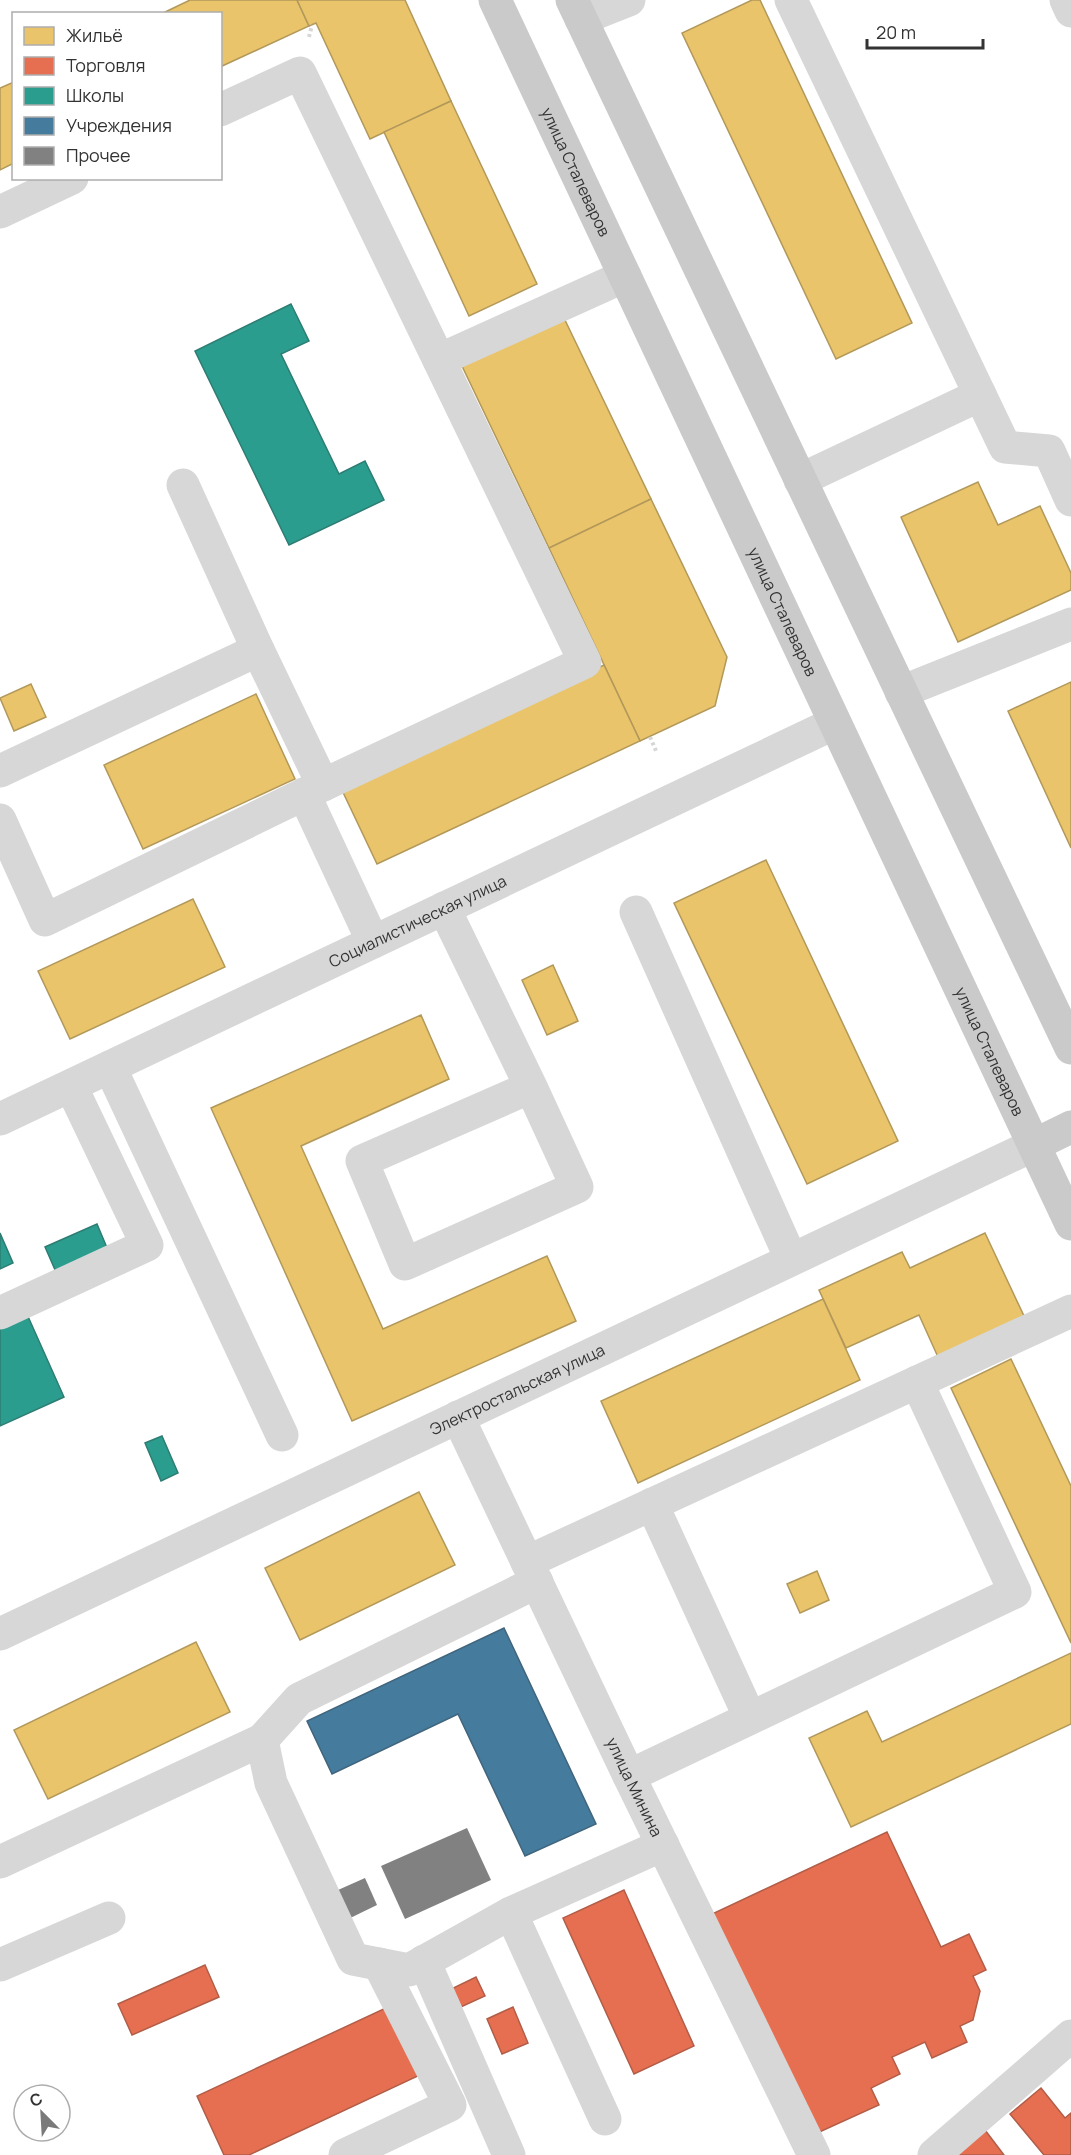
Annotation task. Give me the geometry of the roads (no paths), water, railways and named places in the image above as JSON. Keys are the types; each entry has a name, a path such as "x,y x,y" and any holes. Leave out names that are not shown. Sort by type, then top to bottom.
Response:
{"main road":[{"name":"улица Сталеваров","path":"495,0 1071,1224"},
{"path":"576,9 1071,1048"},
{"path":"1034,1145 1071,1127"}],"street":[{"path":"576,9 629,0"},
{"path":"791,0 1005,447 1060,453 1071,500"},
{"path":"1066,0 1071,11"},
{"path":"0,820 45,920 585,662 300,73 222,109"},
{"path":"0,212 68,180"},
{"path":"439,360 625,276"},
{"path":"800,480 980,395"},
{"path":"183,485 258,650 373,942"},
{"path":"901,692 1071,624"},
{"path":"0,771 258,650"},
{"name":"Социалистическая улица","path":"0,1119 835,723"},
{"path":"444,908 531,1087 577,1187 405,1264 362,1161 531,1087"},
{"path":"636,912 791,1259"},
{"path":"110,1067 282,1436"},
{"path":"0,1313 147,1245 71,1086"},
{"name":"Электростальская улица","path":"0,1634 1034,1145"},
{"path":"0,1862 262,1740 299,1699 652,1504 1071,1311"},
{"path":"629,1776 1015,1592 916,1382"},
{"name":"улица Минина","path":"458,1417 629,1776 814,2155"},
{"path":"652,1504 750,1718"},
{"path":"262,1740 271,1784 353,1959 409,1970 511,1913 663,1845"},
{"path":"511,1913 605,2119"},
{"path":"0,1965 109,1918"},
{"path":"424,1961 509,2155"},
{"path":"345,2155 450,2105 379,1964"},
{"path":"934,2155 1071,2036"}]}
